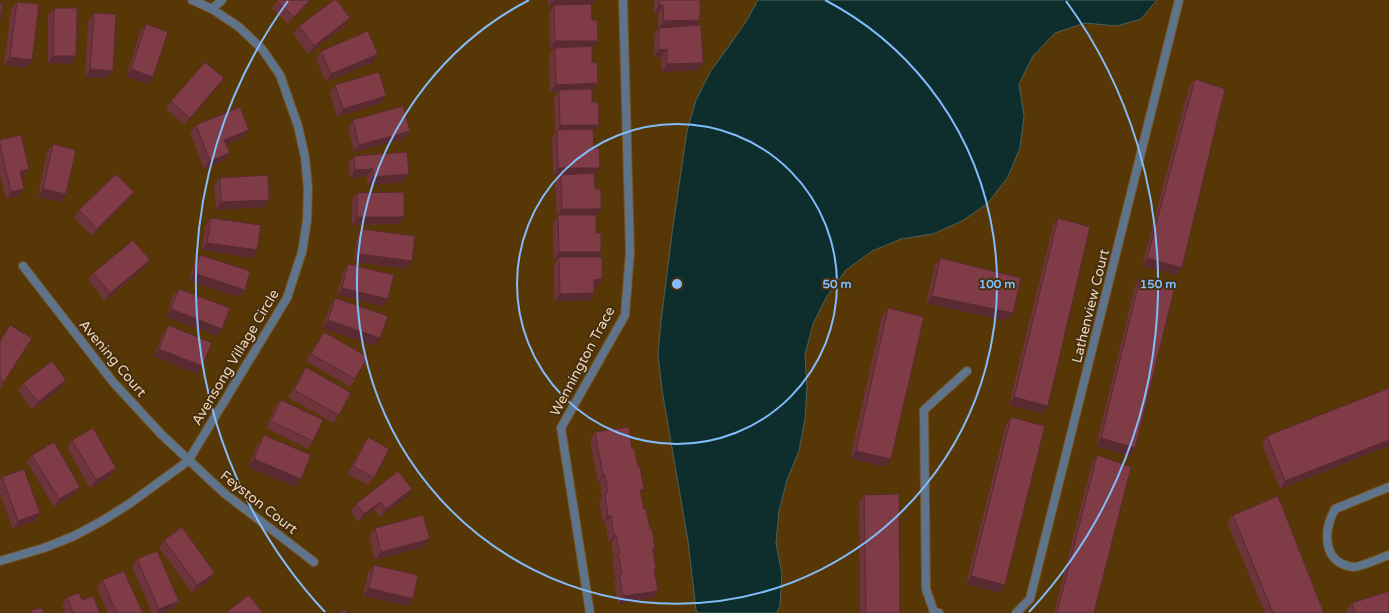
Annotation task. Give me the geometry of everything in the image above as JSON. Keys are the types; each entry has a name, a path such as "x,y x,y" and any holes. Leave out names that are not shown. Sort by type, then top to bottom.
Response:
{"street":[{"name":"Avensong Village Circle","path":"0,561 44,548 74,536 129,504 188,461 287,298 302,252 307,221 308,189 305,157 298,126 280,75 262,49 239,27 212,9 192,0"},
{"path":"212,9 222,0"},
{"name":"Wennington Trace","path":"590,613 561,428 625,315 630,252 623,0"},
{"name":"Lathenview Court","path":"1016,613 1030,599 1179,0"},
{"name":"Avening Court","path":"23,266 113,382 188,461"},
{"path":"939,613 934,612 926,589 924,410 966,371"},
{"name":"Feyston Court","path":"188,461 224,493 314,562"},
{"path":"1389,487 1335,509 1330,518 1327,531 1327,545 1332,556 1341,564 1355,567 1389,555"}],"water":[{"path":"758,0 1157,0 1141,19 1117,26 1085,23 1055,33 1033,56 1019,84 1024,116 1020,148 1008,177 988,203 962,221 933,234 901,239 872,251 846,270 827,296 813,324 805,355 807,387 805,419 799,451 787,480 779,511 776,543 782,574 780,606 777,613 698,613 696,610 688,541 662,390 658,354 661,321 687,131 696,100 710,72 747,20"}],"building":[{"path":"310,0 294,17 277,1"},
{"path":"334,0 337,0 350,18 314,46 299,26"},
{"path":"659,0 700,0 700,20 664,21 663,5 659,5"},
{"path":"17,2 39,4 32,60 10,57"},
{"path":"0,3 3,4 0,20"},
{"path":"591,4 592,20 597,20 598,41 555,41 554,5"},
{"path":"54,8 77,8 76,56 53,56"},
{"path":"94,13 116,14 113,71 90,69"},
{"path":"146,24 168,32 153,77 131,69"},
{"path":"701,25 703,63 667,64 667,49 659,50 659,28"},
{"path":"368,31 378,54 331,74 321,51"},
{"path":"592,46 592,63 597,62 598,83 556,85 555,48"},
{"path":"205,62 224,78 190,118 171,101"},
{"path":"379,72 386,96 343,109 335,85"},
{"path":"1195,79 1225,89 1182,268 1147,258"},
{"path":"592,89 592,102 598,102 599,125 560,125 559,90"},
{"path":"403,106 410,131 359,145 353,120"},
{"path":"240,107 249,130 224,140 230,153 210,161 196,125"},
{"path":"593,129 594,149 599,148 600,168 558,168 557,130"},
{"path":"21,135 29,169 20,171 24,189 11,192 0,140"},
{"path":"53,144 76,150 66,194 43,189"},
{"path":"407,152 409,174 373,177 373,169 355,170 354,156"},
{"path":"594,173 595,189 601,189 601,209 562,209 561,175"},
{"path":"116,174 134,192 97,229 79,210"},
{"path":"268,175 269,200 221,202 220,178"},
{"path":"404,192 404,217 357,217 357,193"},
{"path":"558,215 596,215 596,233 601,233 601,252 559,252"},
{"path":"211,218 261,225 257,250 207,243"},
{"path":"1058,218 1090,227 1048,406 1014,397"},
{"path":"362,229 415,236 412,261 359,254"},
{"path":"133,240 150,260 110,293 93,273"},
{"path":"200,255 250,271 245,290 194,273"},
{"path":"559,257 602,257 602,279 594,280 594,293 560,294"},
{"path":"940,258 1021,278 1013,313 932,296"},
{"path":"348,264 394,275 388,299 342,288"},
{"path":"1140,278 1175,287 1135,448 1101,438"},
{"path":"179,289 230,308 222,329 171,309"},
{"path":"335,298 388,316 380,338 328,320"},
{"path":"888,308 924,317 891,459 856,451"},
{"path":"10,325 32,338 4,382 0,380 0,341"},
{"path":"168,325 212,343 202,366 159,349"},
{"path":"324,332 368,357 355,379 311,354"},
{"path":"52,361 66,380 38,402 23,383"},
{"path":"306,367 351,393 339,415 294,390"},
{"path":"1389,388 1389,440 1285,481 1267,436"},
{"path":"281,400 323,420 313,441 271,421"},
{"path":"1011,417 1045,426 1005,585 971,576"},
{"path":"629,427 632,449 634,448 638,467 640,467 644,489 640,490 644,509 646,509 650,529 652,528 656,569 654,569 658,591 623,596 619,574 622,574 618,554 620,554 616,535 614,535 611,516 608,516 605,494 608,493 595,432"},
{"path":"93,428 116,468 96,480 72,440"},
{"path":"264,435 311,455 301,479 254,459"},
{"path":"368,437 389,449 374,478 353,466"},
{"path":"54,442 80,487 59,499 32,455"},
{"path":"1097,455 1131,467 1094,613 1057,613"},
{"path":"24,469 40,513 18,521 2,477"},
{"path":"398,471 412,489 386,509 380,502 364,514 356,504"},
{"path":"899,494 900,613 866,613 864,495"},
{"path":"1278,496 1324,613 1273,613 1233,515"},
{"path":"423,515 430,539 381,552 375,528"},
{"path":"182,527 215,573 197,585 164,540"},
{"path":"157,551 179,601 159,609 137,559"},
{"path":"374,565 418,575 413,599 369,588"},
{"path":"124,571 143,613 117,613 102,580"},
{"path":"1389,591 1389,613 1355,613 1352,603"},
{"path":"79,593 82,600 93,596 100,613 73,613 67,597"},
{"path":"249,595 263,613 225,613"},
{"path":"42,608 44,613 32,613 31,610"},
{"path":"346,610 347,613 336,613"}]}
